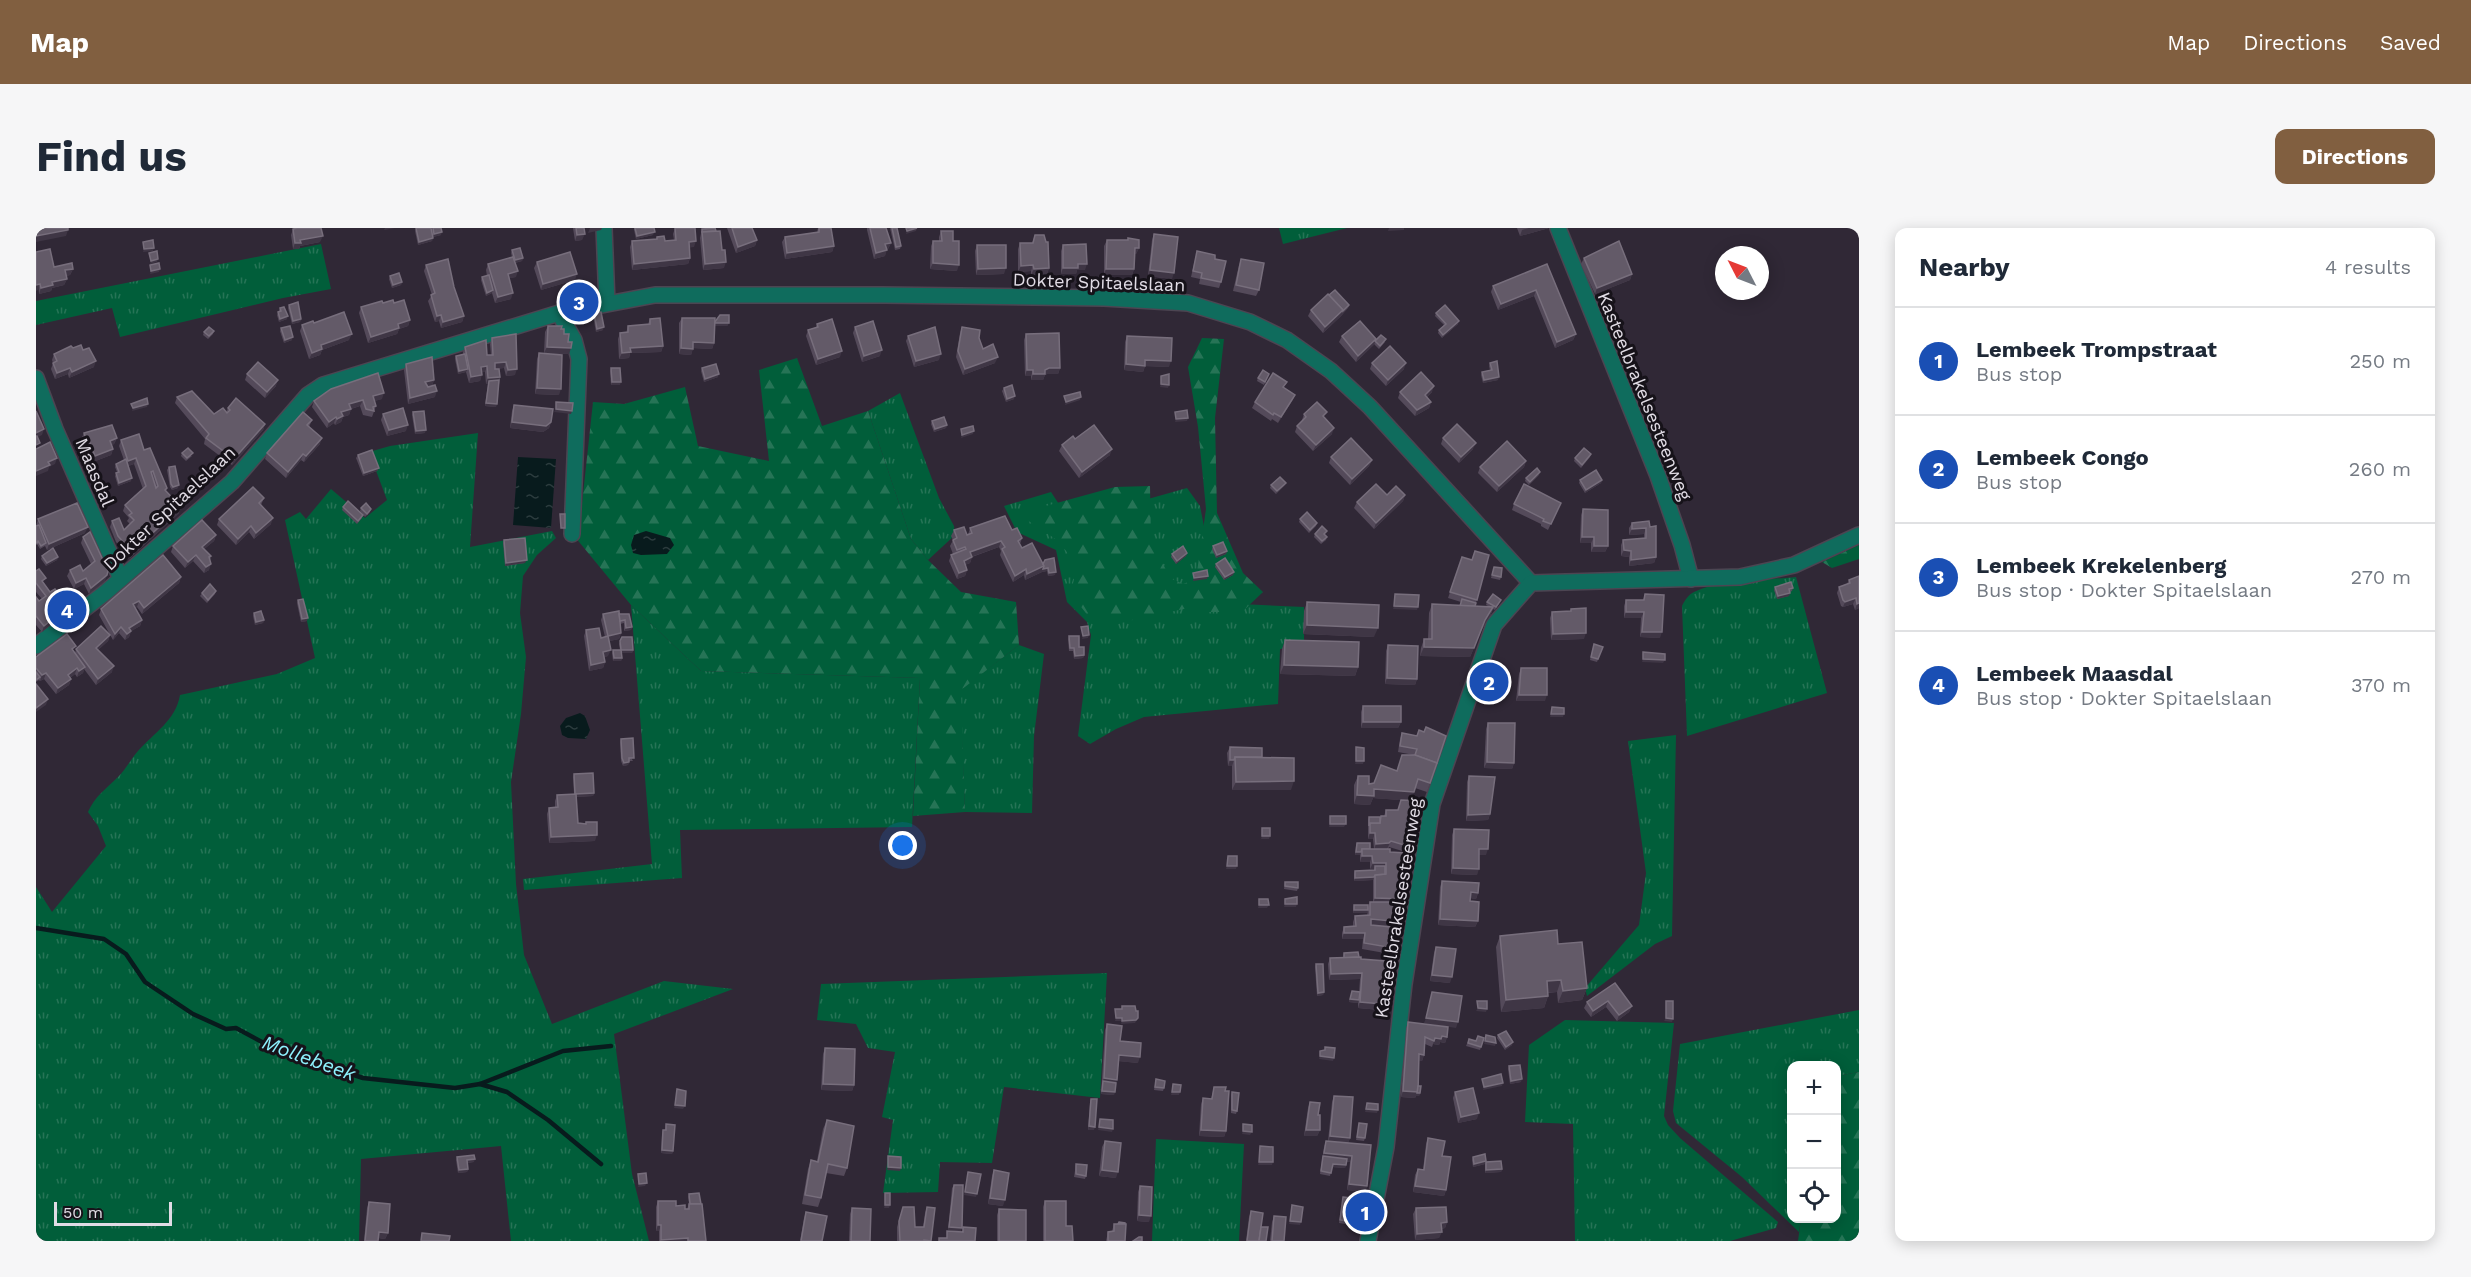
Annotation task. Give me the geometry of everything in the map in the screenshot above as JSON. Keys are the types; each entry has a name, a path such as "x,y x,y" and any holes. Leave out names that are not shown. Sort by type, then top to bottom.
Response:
{"street":[{"path":"604,228 607,303"},
{"name":"Kasteelbrakelsesteenweg","path":"1558,228 1658,476 1682,545 1691,579"},
{"name":"Dokter Spitaelslaan","path":"36,646 121,579 231,482 308,395 323,385 559,313 655,295 1104,298 1188,303 1250,322 1287,340 1331,371 1370,407 1531,583"},
{"path":"559,313 574,340 579,359 572,534"},
{"name":"Maasdal","path":"36,378 55,429 121,579"},
{"path":"1531,583 1740,577 1794,565 1859,536"},
{"name":"Kasteelbrakelsesteenweg","path":"1368,1241 1386,1147 1404,984 1432,804 1494,625 1531,583"}],"green space":[{"path":"1279,228 1347,228 1283,244"},
{"path":"321,244 331,289 283,298 120,337 112,308 36,325 36,301"},
{"path":"1202,338 1224,339 1215,418 1217,513 1243,573 1263,592 1242,612 1200,612 1193,607 1119,623 1089,617 1071,594 1077,564 1057,540 1027,520 1042,507 1115,487 1150,486 1151,540 1170,578 1183,584 1196,579 1206,509 1198,427 1188,367"},
{"path":"797,358 822,426 868,411 911,539 928,560 961,592 1016,602 1019,645 961,690 965,812 913,816 920,678 701,671 631,605 575,537 581,513 593,402 624,404 685,387 698,446 769,461 759,370"},
{"path":"900,393 939,498 954,526 955,535 928,560 911,539 868,411"},
{"path":"478,433 470,547 552,531 556,538 537,555 523,576 520,613 526,657 521,714 511,782 516,884 524,955 552,1024 664,981 733,989 614,1034 632,1174 649,1241 511,1241 501,1146 361,1159 359,1241 36,1241 36,887 52,912 106,846 98,826 88,812 97,797 164,726 174,712 180,695 277,674 315,658 285,520 300,512 306,519 331,489 365,518 387,500 369,452 390,446"},
{"path":"1187,488 1200,506 1219,603 1304,607 1304,647 1280,649 1278,704 1144,717 1090,744 1078,736 1091,635 1087,622 1067,602 1056,550 1017,532 1004,506 1051,492 1070,521"},
{"path":"1859,545 1859,559 1832,568 1822,562"},
{"path":"1796,577 1827,693 1687,736 1682,606 1686,600 1694,592 1717,585"},
{"path":"631,605 701,671 920,678 912,827 680,830 682,878 524,890 523,879 652,864"},
{"path":"1019,645 1044,654 1034,736 1032,813 965,812 960,690"},
{"path":"1676,735 1672,936 1655,944 1587,996 1585,988 1639,925 1646,873 1628,741"},
{"path":"1107,973 1100,1098 1004,1087 992,1163 940,1162 938,1192 883,1193 893,1120 882,1117 895,1052 868,1048 856,1024 817,1020 821,984"},
{"path":"1859,1010 1859,1072 1841,1075 1841,1061 1787,1061 1787,1220 1742,1177 1676,1123 1673,1111 1680,1044"},
{"path":"1565,1020 1674,1023 1664,1116 1668,1125 1680,1138 1778,1222 1776,1228 1730,1241 1575,1241 1573,1124 1525,1122 1529,1045"},
{"path":"1859,1072 1859,1241 1798,1241 1800,1223 1841,1223 1841,1075"},
{"path":"1156,1139 1244,1144 1239,1241 1152,1241"},
{"path":"1790,1223 1800,1223 1799,1232"}],"water":[{"path":"518,457 556,459 551,528 513,525"},
{"path":"646,531 670,538 674,545 667,554 633,553 631,545 634,535"},
{"path":"580,713 585,716 590,730 586,739 568,738 562,735 560,726 566,718"}],"building":[{"path":"36,228 68,228 68,230 36,236"},
{"path":"321,228 323,236 295,243 293,229"},
{"path":"416,228 431,228 433,238 419,242"},
{"path":"433,228 441,228 442,232 434,234"},
{"path":"576,228 584,228 585,234 577,235"},
{"path":"635,228 654,228 655,232 637,236"},
{"path":"675,228 695,228 696,241 689,242 690,258 634,264 632,241 657,239 657,237 664,236 665,241 676,240"},
{"path":"715,228 716,231 702,232 702,229"},
{"path":"732,228 752,228 757,240 738,247"},
{"path":"819,228 831,228 834,246 787,253 785,237 819,232"},
{"path":"870,228 886,228 891,243 885,244 887,250 876,253"},
{"path":"892,228 897,228 901,246 896,247"},
{"path":"720,231 726,262 705,264 702,232"},
{"path":"941,231 953,231 953,241 959,241 959,265 933,263 933,241 942,241"},
{"path":"1154,234 1178,237 1174,273 1150,270"},
{"path":"1035,235 1044,235 1048,242 1049,268 1034,269 1033,265 1021,266 1020,243 1033,243"},
{"path":"1128,238 1139,240 1139,248 1135,248 1134,269 1106,269 1107,240 1128,240"},
{"path":"153,240 154,248 144,249 143,242"},
{"path":"1619,241 1632,274 1597,288 1584,258"},
{"path":"1086,244 1087,264 1078,264 1078,268 1063,268 1063,245"},
{"path":"977,245 1006,245 1006,268 978,269"},
{"path":"520,248 523,258 515,260 512,250"},
{"path":"50,249 54,267 72,263 73,269 65,270 67,279 52,282 53,285 41,288 40,284 36,285 36,252"},
{"path":"157,251 158,259 151,261 149,253"},
{"path":"1197,251 1215,255 1215,259 1226,261 1221,282 1201,278 1202,273 1193,271"},
{"path":"570,252 577,274 543,284 537,262"},
{"path":"513,257 518,271 508,274 513,293 498,297 488,264"},
{"path":"448,259 464,316 443,322 441,315 437,316 431,295 435,293 426,265"},
{"path":"1241,259 1264,263 1259,290 1236,285"},
{"path":"159,263 160,269 151,271 150,265"},
{"path":"1547,264 1576,334 1557,342 1536,290 1501,304 1493,286"},
{"path":"399,273 402,282 393,285 390,276"},
{"path":"489,275 493,290 487,293 482,277"},
{"path":"1335,290 1349,305 1343,311 1329,295"},
{"path":"1328,294 1343,310 1325,327 1311,310"},
{"path":"393,300 394,303 404,300 410,320 398,324 399,328 371,337 361,307"},
{"path":"298,302 301,319 293,321 289,305"},
{"path":"1445,305 1459,321 1443,335 1439,330 1446,324 1436,313"},
{"path":"284,307 288,316 280,319 278,312"},
{"path":"344,312 352,334 321,345 322,349 312,353 302,325"},
{"path":"601,312 604,327 597,329 594,313"},
{"path":"720,315 729,315 729,323 714,323"},
{"path":"660,318 663,346 630,348 631,352 622,353 620,333 628,332 628,326 650,324 650,319"},
{"path":"682,318 715,318 714,343 693,342 693,349 681,348"},
{"path":"832,319 842,351 818,359 808,330"},
{"path":"873,321 882,350 864,356 855,327"},
{"path":"1360,321 1376,339 1358,356 1342,336"},
{"path":"290,326 293,337 285,340 281,328"},
{"path":"548,326 562,326 564,334 569,334 568,342 572,342 571,348 547,347"},
{"path":"209,327 214,331 209,336 204,332"},
{"path":"935,327 941,354 916,361 908,336"},
{"path":"962,327 980,330 979,338 983,349 993,344 998,357 965,369 958,351"},
{"path":"1059,333 1060,368 1049,368 1045,370 1045,374 1033,374 1033,370 1027,370 1026,334"},
{"path":"516,334 517,369 508,370 506,362 495,363 495,369 499,369 500,377 488,378 487,366 481,367 482,375 471,377 465,347 486,340 487,355 493,355 492,338"},
{"path":"1381,335 1386,339 1380,346 1375,341"},
{"path":"1127,336 1172,338 1171,361 1145,360 1145,366 1126,364"},
{"path":"81,345 83,350 89,348 96,361 72,372 70,368 57,373 53,363 57,361 54,354 71,346 73,348"},
{"path":"1390,346 1406,363 1388,380 1372,363"},
{"path":"539,353 562,355 561,389 537,388"},
{"path":"465,354 468,369 459,371 456,356"},
{"path":"432,357 434,380 425,382 428,387 435,385 437,391 410,398 406,364"},
{"path":"1497,361 1499,377 1484,380 1482,372 1492,370 1490,363"},
{"path":"258,362 278,380 267,392 247,374"},
{"path":"716,364 719,374 705,379 702,368"},
{"path":"611,368 620,368 621,382 612,382"},
{"path":"1263,370 1269,374 1265,382 1258,378"},
{"path":"1421,372 1434,386 1425,395 1431,402 1417,410 1400,392"},
{"path":"378,373 384,393 373,396 376,406 373,407 374,411 366,409 363,400 349,404 351,409 341,412 343,416 337,419 336,417 329,422 314,401 331,389"},
{"path":"1273,373 1287,382 1283,387 1295,395 1281,417 1274,413 1273,415 1255,402"},
{"path":"1169,374 1169,385 1161,384 1161,376"},
{"path":"499,380 497,404 486,403 489,381"},
{"path":"1012,385 1015,396 1007,399 1004,388"},
{"path":"192,391 214,414 223,408 227,413 236,398 265,424 234,459 206,438 209,434 177,397"},
{"path":"1080,392 1081,397 1066,402 1064,396"},
{"path":"147,398 148,404 133,408 131,404"},
{"path":"556,402 573,403 572,411 556,409"},
{"path":"1317,402 1327,412 1323,416 1334,428 1316,445 1297,426 1306,417 1304,414"},
{"path":"514,405 553,409 551,422 546,426 512,422"},
{"path":"403,408 408,425 389,430 383,414"},
{"path":"1187,410 1188,418 1176,419 1175,412"},
{"path":"36,411 44,429 36,433"},
{"path":"424,411 426,430 416,431 413,412"},
{"path":"303,412 312,420 307,425 322,438 306,456 303,454 288,472 267,453"},
{"path":"944,417 947,425 935,429 932,421"},
{"path":"1457,424 1476,443 1461,457 1443,438"},
{"path":"112,425 117,438 110,441 113,449 95,456 84,433"},
{"path":"1094,425 1112,449 1082,472 1062,445 1073,436 1075,439"},
{"path":"973,426 974,431 962,435 961,429"},
{"path":"139,434 144,450 150,448 167,488 165,490 181,507 132,552 118,536 112,521 119,518 124,530 134,520 129,515 132,513 125,505 146,486 136,458 128,461 121,440","holes":["153,471 158,486 156,488 151,472"]},
{"path":"1351,438 1372,460 1352,479 1331,457"},
{"path":"1507,441 1526,461 1499,486 1480,467"},
{"path":"50,442 57,458 48,462 50,465 36,471 36,449"},
{"path":"188,448 193,453 187,458 182,453"},
{"path":"1584,448 1591,454 1582,465 1575,458"},
{"path":"372,450 379,468 364,473 358,455"},
{"path":"126,459 132,478 119,483 116,464"},
{"path":"175,466 179,485 173,487 169,467"},
{"path":"1537,468 1540,472 1530,482 1526,478"},
{"path":"1596,470 1602,480 1586,490 1580,480"},
{"path":"1280,477 1286,483 1277,491 1271,485"},
{"path":"1376,484 1387,495 1396,486 1405,495 1376,523 1357,502"},
{"path":"1524,484 1561,503 1551,524 1514,504"},
{"path":"253,487 264,498 259,503 273,518 256,533 251,526 238,539 219,519"},
{"path":"348,501 363,515 358,521 343,507"},
{"path":"77,503 88,527 49,544 38,519"},
{"path":"366,503 371,509 367,514 361,508"},
{"path":"1583,509 1608,510 1608,546 1594,546 1594,537 1582,537"},
{"path":"1307,512 1317,523 1310,530 1300,519"},
{"path":"560,514 565,514 565,528 561,528"},
{"path":"1005,516 1012,530 1017,528 1022,538 1018,541 1022,548 1032,543 1044,566 1027,574 1026,569 1015,576 1002,549 1005,547 1001,541 970,552 972,557 964,561 967,570 959,573 951,555 966,549 965,547 957,550 953,540 957,538 954,530 964,527 967,535 972,533 970,528"},
{"path":"202,520 216,535 202,547 211,556 209,557 211,564 206,567 196,555 188,562 173,546"},
{"path":"1649,521 1650,527 1656,526 1656,557 1631,560 1631,551 1624,550 1623,540 1646,538 1646,528 1632,529 1632,523"},
{"path":"39,525 46,543 41,546 36,541 36,526"},
{"path":"1322,526 1327,531 1324,534 1327,537 1322,541 1315,534"},
{"path":"90,532 108,571 107,575 91,588 86,578 76,583 70,570 80,565 83,571 95,561 83,537"},
{"path":"525,538 527,560 506,563 504,540"},
{"path":"1223,542 1227,551 1217,555 1213,546"},
{"path":"1183,546 1187,553 1177,561 1172,554"},
{"path":"53,548 58,557 47,563 42,556"},
{"path":"1475,551 1489,555 1477,600 1450,592 1462,557 1472,560"},
{"path":"163,555 181,577 144,608 139,601 133,604 142,620 129,628 131,631 127,634 121,627 115,634 101,609"},
{"path":"1054,558 1056,572 1049,573 1048,568 1043,569 1043,564 1045,560"},
{"path":"1225,558 1234,572 1225,577 1216,564"},
{"path":"1494,567 1502,568 1501,577 1492,575"},
{"path":"39,569 46,578 42,581 50,592 55,589 69,606 44,626 36,616 36,597 39,601 46,596 36,583 36,571"},
{"path":"1207,570 1208,576 1194,578 1193,573"},
{"path":"1859,576 1859,603 1857,604 1856,598 1845,602 1839,587"},
{"path":"1791,582 1793,588 1789,589 1790,593 1778,596 1775,587"},
{"path":"210,584 216,591 208,600 202,593"},
{"path":"1395,594 1419,595 1418,607 1394,606"},
{"path":"1493,594 1501,600 1496,607 1487,602"},
{"path":"1645,594 1664,595 1662,632 1642,632 1644,612 1626,612 1626,600 1644,600"},
{"path":"303,599 308,618 302,619 298,600"},
{"path":"1462,599 1476,603 1475,606 1460,606"},
{"path":"1307,602 1379,605 1378,628 1307,625"},
{"path":"1432,604 1493,607 1474,648 1424,647 1424,639 1432,639"},
{"path":"1586,608 1586,633 1553,634 1552,612"},
{"path":"261,611 264,620 256,622 254,613"},
{"path":"619,611 621,633 608,636 603,614"},
{"path":"619,614 629,614 632,627 626,628 625,620 620,621"},
{"path":"101,626 110,635 96,648 114,666 98,679 76,649"},
{"path":"1088,626 1089,635 1083,636 1081,627"},
{"path":"599,628 601,638 608,636 611,650 603,652 605,662 591,665 586,630"},
{"path":"67,634 76,646 72,649 85,667 79,671 77,668 68,675 71,679 58,688 46,673 42,675 36,668 36,657"},
{"path":"1069,636 1079,636 1079,647 1084,647 1084,655 1075,656 1074,648 1070,648"},
{"path":"622,637 632,637 633,650 621,650"},
{"path":"1285,640 1359,642 1358,667 1284,665"},
{"path":"1594,644 1603,647 1598,659 1591,657"},
{"path":"1388,645 1418,646 1417,679 1387,678"},
{"path":"613,650 621,650 622,658 614,658"},
{"path":"1643,652 1665,654 1665,660 1643,659"},
{"path":"1521,668 1547,668 1547,695 1519,695"},
{"path":"36,684 48,699 36,708"},
{"path":"1363,706 1401,706 1401,722 1363,722"},
{"path":"1552,707 1564,708 1564,714 1551,714"},
{"path":"1488,723 1515,723 1514,763 1487,762"},
{"path":"1426,727 1446,736 1437,763 1415,755 1417,749 1400,746 1402,733 1417,736 1419,730 1424,732"},
{"path":"633,738 634,758 629,758 629,762 624,763 621,739"},
{"path":"1230,747 1262,748 1262,757 1235,757 1234,760 1230,760"},
{"path":"1356,747 1364,748 1364,761 1356,761"},
{"path":"1402,755 1415,755 1437,763 1430,783 1418,779 1414,792 1374,789 1374,796 1357,795 1358,776 1369,776 1369,784 1374,783 1381,765 1397,771"},
{"path":"1235,757 1294,758 1294,781 1236,782"},
{"path":"593,773 594,793 575,794 574,774"},
{"path":"1469,776 1495,777 1490,814 1468,815"},
{"path":"576,794 578,823 597,822 597,835 551,837 549,808 558,807 557,795"},
{"path":"1401,800 1423,801 1411,847 1391,841 1376,844 1375,833 1370,833 1370,823 1380,823 1381,816 1386,816 1386,810 1398,810"},
{"path":"1330,816 1346,816 1346,824 1330,824"},
{"path":"1369,817 1380,817 1380,823 1370,823 1369,826"},
{"path":"1262,828 1270,828 1270,836 1262,836"},
{"path":"1454,829 1489,830 1488,849 1479,849 1479,869 1453,868"},
{"path":"1357,843 1370,843 1370,849 1356,852"},
{"path":"1362,849 1390,849 1390,852 1406,853 1405,899 1375,898 1375,875 1386,874 1386,863 1373,863 1372,856 1362,856"},
{"path":"1228,856 1237,856 1237,866 1227,866"},
{"path":"1375,866 1385,866 1385,874 1355,878 1355,871 1375,870"},
{"path":"1442,881 1479,883 1478,893 1471,892 1470,901 1479,902 1478,921 1440,919"},
{"path":"1285,882 1298,882 1298,888 1285,886"},
{"path":"1297,897 1297,904 1285,904 1285,899"},
{"path":"1259,899 1268,899 1269,905 1259,905"},
{"path":"1370,902 1404,902 1402,922 1371,919 1371,925 1402,928 1399,949 1364,943 1365,933 1344,933 1344,927 1356,926 1355,916 1370,915"},
{"path":"1354,905 1368,905 1368,910 1354,910"},
{"path":"1557,930 1558,944 1582,942 1587,988 1563,991 1561,980 1547,981 1548,996 1506,1000 1500,936"},
{"path":"1436,947 1456,949 1452,977 1432,975"},
{"path":"1358,952 1359,957 1344,958 1344,953"},
{"path":"1361,957 1361,959 1386,961 1382,1004 1360,1002 1362,973 1331,974 1330,958"},
{"path":"1316,964 1323,964 1324,992 1318,993"},
{"path":"1615,983 1632,1006 1619,1015 1608,1001 1593,1011 1587,1002"},
{"path":"1352,991 1360,992 1359,1000 1350,999"},
{"path":"1432,992 1462,996 1458,1022 1426,1018"},
{"path":"1477,1001 1487,1001 1487,1009 1478,1008"},
{"path":"1666,1001 1673,1001 1673,1019 1666,1018"},
{"path":"1122,1006 1135,1006 1138,1018 1122,1021 1122,1018 1116,1018 1115,1009 1122,1009"},
{"path":"1408,1022 1448,1027 1447,1037 1435,1038 1434,1041 1425,1037 1424,1055 1419,1054 1418,1092 1403,1091"},
{"path":"1107,1024 1122,1026 1120,1041 1141,1043 1140,1057 1119,1055 1117,1080 1104,1078"},
{"path":"1506,1031 1513,1042 1506,1047 1498,1035"},
{"path":"1486,1035 1495,1037 1496,1043 1485,1041"},
{"path":"1478,1036 1484,1038 1481,1047 1468,1043 1469,1039 1476,1041"},
{"path":"1325,1047 1335,1048 1334,1058 1320,1056 1320,1051 1325,1050"},
{"path":"825,1048 855,1049 854,1085 823,1084"},
{"path":"1520,1065 1522,1079 1511,1081 1509,1066"},
{"path":"1501,1074 1503,1083 1484,1087 1482,1079"},
{"path":"1156,1079 1165,1081 1164,1088 1155,1087"},
{"path":"1103,1081 1116,1083 1115,1092 1102,1091"},
{"path":"1173,1084 1181,1085 1180,1092 1172,1092"},
{"path":"1214,1087 1226,1087 1225,1091 1229,1091 1226,1131 1201,1130 1203,1098 1212,1099"},
{"path":"1473,1088 1479,1113 1461,1117 1455,1092"},
{"path":"677,1089 686,1091 685,1106 675,1105"},
{"path":"1232,1092 1239,1093 1237,1111 1232,1110"},
{"path":"1334,1096 1353,1097 1350,1138 1330,1136"},
{"path":"1091,1099 1097,1099 1095,1127 1089,1126"},
{"path":"1310,1102 1320,1103 1318,1115 1320,1115 1320,1130 1306,1130"},
{"path":"1367,1103 1378,1104 1378,1110 1366,1109"},
{"path":"1100,1119 1113,1120 1113,1129 1099,1127"},
{"path":"827,1120 854,1126 847,1168 828,1164 821,1198 805,1195 811,1160 818,1162"},
{"path":"1359,1123 1367,1124 1365,1138 1357,1137"},
{"path":"666,1124 675,1125 673,1151 662,1150 663,1130 666,1130"},
{"path":"1243,1124 1252,1125 1252,1132 1243,1131"},
{"path":"1428,1138 1445,1141 1442,1156 1451,1157 1446,1190 1415,1186 1418,1169 1424,1170"},
{"path":"1105,1141 1121,1143 1118,1172 1102,1170"},
{"path":"1326,1141 1371,1145 1367,1186 1349,1184 1352,1156 1324,1153"},
{"path":"1260,1146 1273,1147 1273,1162 1259,1162"},
{"path":"1485,1154 1486,1161 1474,1164 1473,1157"},
{"path":"474,1155 475,1159 467,1160 468,1169 459,1170 457,1157"},
{"path":"888,1156 901,1157 901,1168 888,1167"},
{"path":"1323,1156 1347,1159 1346,1165 1333,1164 1331,1173 1321,1171"},
{"path":"1501,1161 1502,1169 1486,1170 1486,1162"},
{"path":"1076,1164 1087,1165 1086,1176 1076,1174"},
{"path":"994,1170 1009,1173 1005,1200 990,1198"},
{"path":"968,1172 981,1174 977,1194 965,1192"},
{"path":"646,1173 647,1183 639,1184 638,1174"},
{"path":"954,1185 963,1185 962,1228 949,1227"},
{"path":"1140,1186 1152,1187 1151,1216 1139,1215"},
{"path":"699,1193 701,1204 690,1204 689,1194"},
{"path":"885,1193 890,1193 890,1205 885,1205"},
{"path":"1343,1197 1351,1198 1350,1212 1347,1212 1346,1221 1340,1220"},
{"path":"658,1201 676,1201 676,1206 685,1205 685,1209 689,1209 689,1204 702,1204 706,1241 688,1241 688,1238 661,1240 661,1225 658,1225"},
{"path":"1045,1201 1066,1201 1066,1226 1072,1226 1073,1241 1045,1241"},
{"path":"369,1202 390,1204 388,1233 379,1232 378,1241 365,1241"},
{"path":"1292,1205 1303,1207 1301,1222 1290,1221"},
{"path":"903,1207 914,1207 915,1227 924,1227 927,1207 935,1208 931,1241 900,1241 899,1221"},
{"path":"1446,1207 1447,1222 1441,1223 1442,1232 1417,1234 1416,1208"},
{"path":"852,1208 871,1209 870,1241 851,1241"},
{"path":"999,1209 1026,1210 1026,1241 999,1241"},
{"path":"1251,1211 1263,1213 1259,1241 1247,1241"},
{"path":"806,1212 827,1216 822,1241 801,1241"},
{"path":"1274,1216 1286,1217 1284,1241 1272,1241"},
{"path":"1114,1224 1126,1224 1125,1241 1108,1241 1108,1232 1114,1231"},
{"path":"963,1227 976,1228 975,1241 939,1241 939,1238 947,1238 947,1231 963,1232"},
{"path":"1261,1227 1268,1227 1266,1241 1259,1241"},
{"path":"422,1233 450,1236 449,1241 421,1241"},
{"path":"1142,1237 1142,1241 1133,1241"}],"waterway":[{"name":"Mollebeek","path":"36,928 104,939 126,954 145,982 193,1014 226,1029 236,1028 275,1049 363,1078 455,1088 480,1084 563,1051 611,1046"},
{"path":"480,1084 507,1092 548,1120 601,1164"}],"place":[{"name":"Lembeek Krekelenberg","path":"579,302"},
{"name":"Lembeek Maasdal","path":"67,610"},
{"name":"Lembeek Congo","path":"1489,682"},
{"name":"Lembeek Trompstraat","path":"1365,1212"}]}
